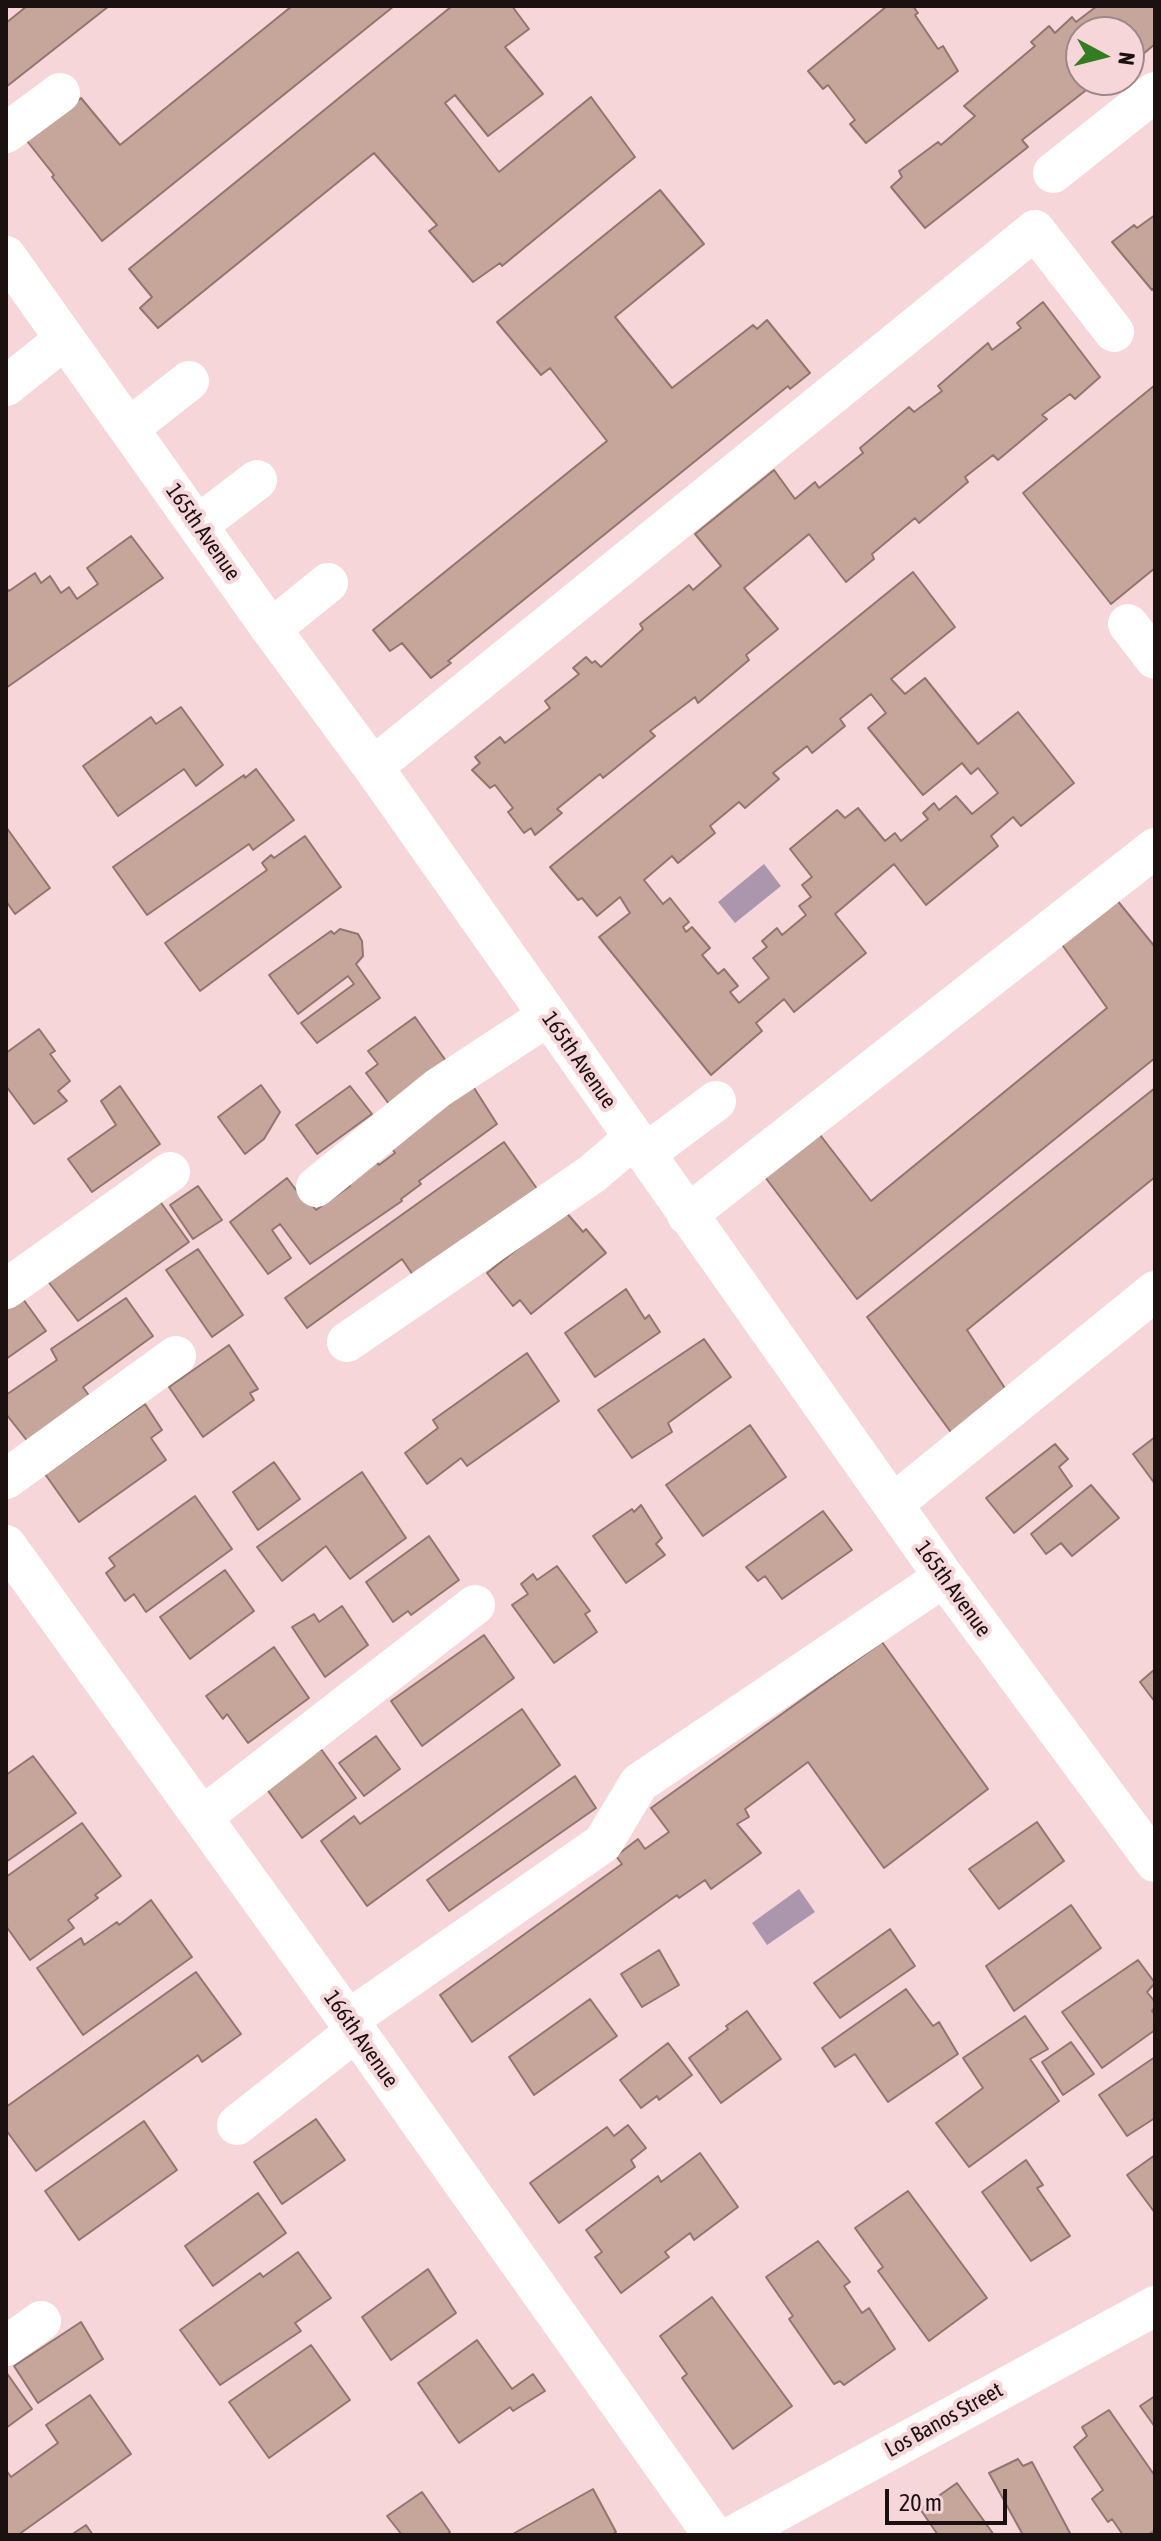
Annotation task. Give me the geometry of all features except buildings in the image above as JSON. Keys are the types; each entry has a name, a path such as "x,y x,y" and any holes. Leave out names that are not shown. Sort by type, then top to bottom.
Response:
{"street":[{"path":"1053,173 1155,92"},
{"path":"6,133 60,93"},
{"path":"373,767 1035,230 1114,332"},
{"name":"165th Avenue","path":"6,256 373,767 944,1577 1155,1862"},
{"path":"6,386 65,339"},
{"path":"129,428 189,381"},
{"path":"198,525 257,480"},
{"path":"271,629 328,583"},
{"path":"1128,624 1155,659"},
{"path":"687,1215 1155,848"},
{"path":"316,1187 438,1088 548,1016"},
{"path":"347,1342 592,1174 716,1101"},
{"path":"6,1289 170,1172"},
{"path":"893,1504 1155,1291"},
{"path":"6,1479 176,1356"},
{"name":"166th Avenue","path":"6,1545 713,2535"},
{"path":"237,2125 352,2026 603,1843 639,1783 944,1577"},
{"path":"202,1817 475,1605"},
{"name":"Los Banos Street","path":"734,2535 1155,2306"},
{"path":"6,2346 41,2321"}],"shaded area":[{"path":"764,864 781,886 735,923 718,902"},
{"path":"799,1889 815,1912 767,1945 752,1923"}]}
